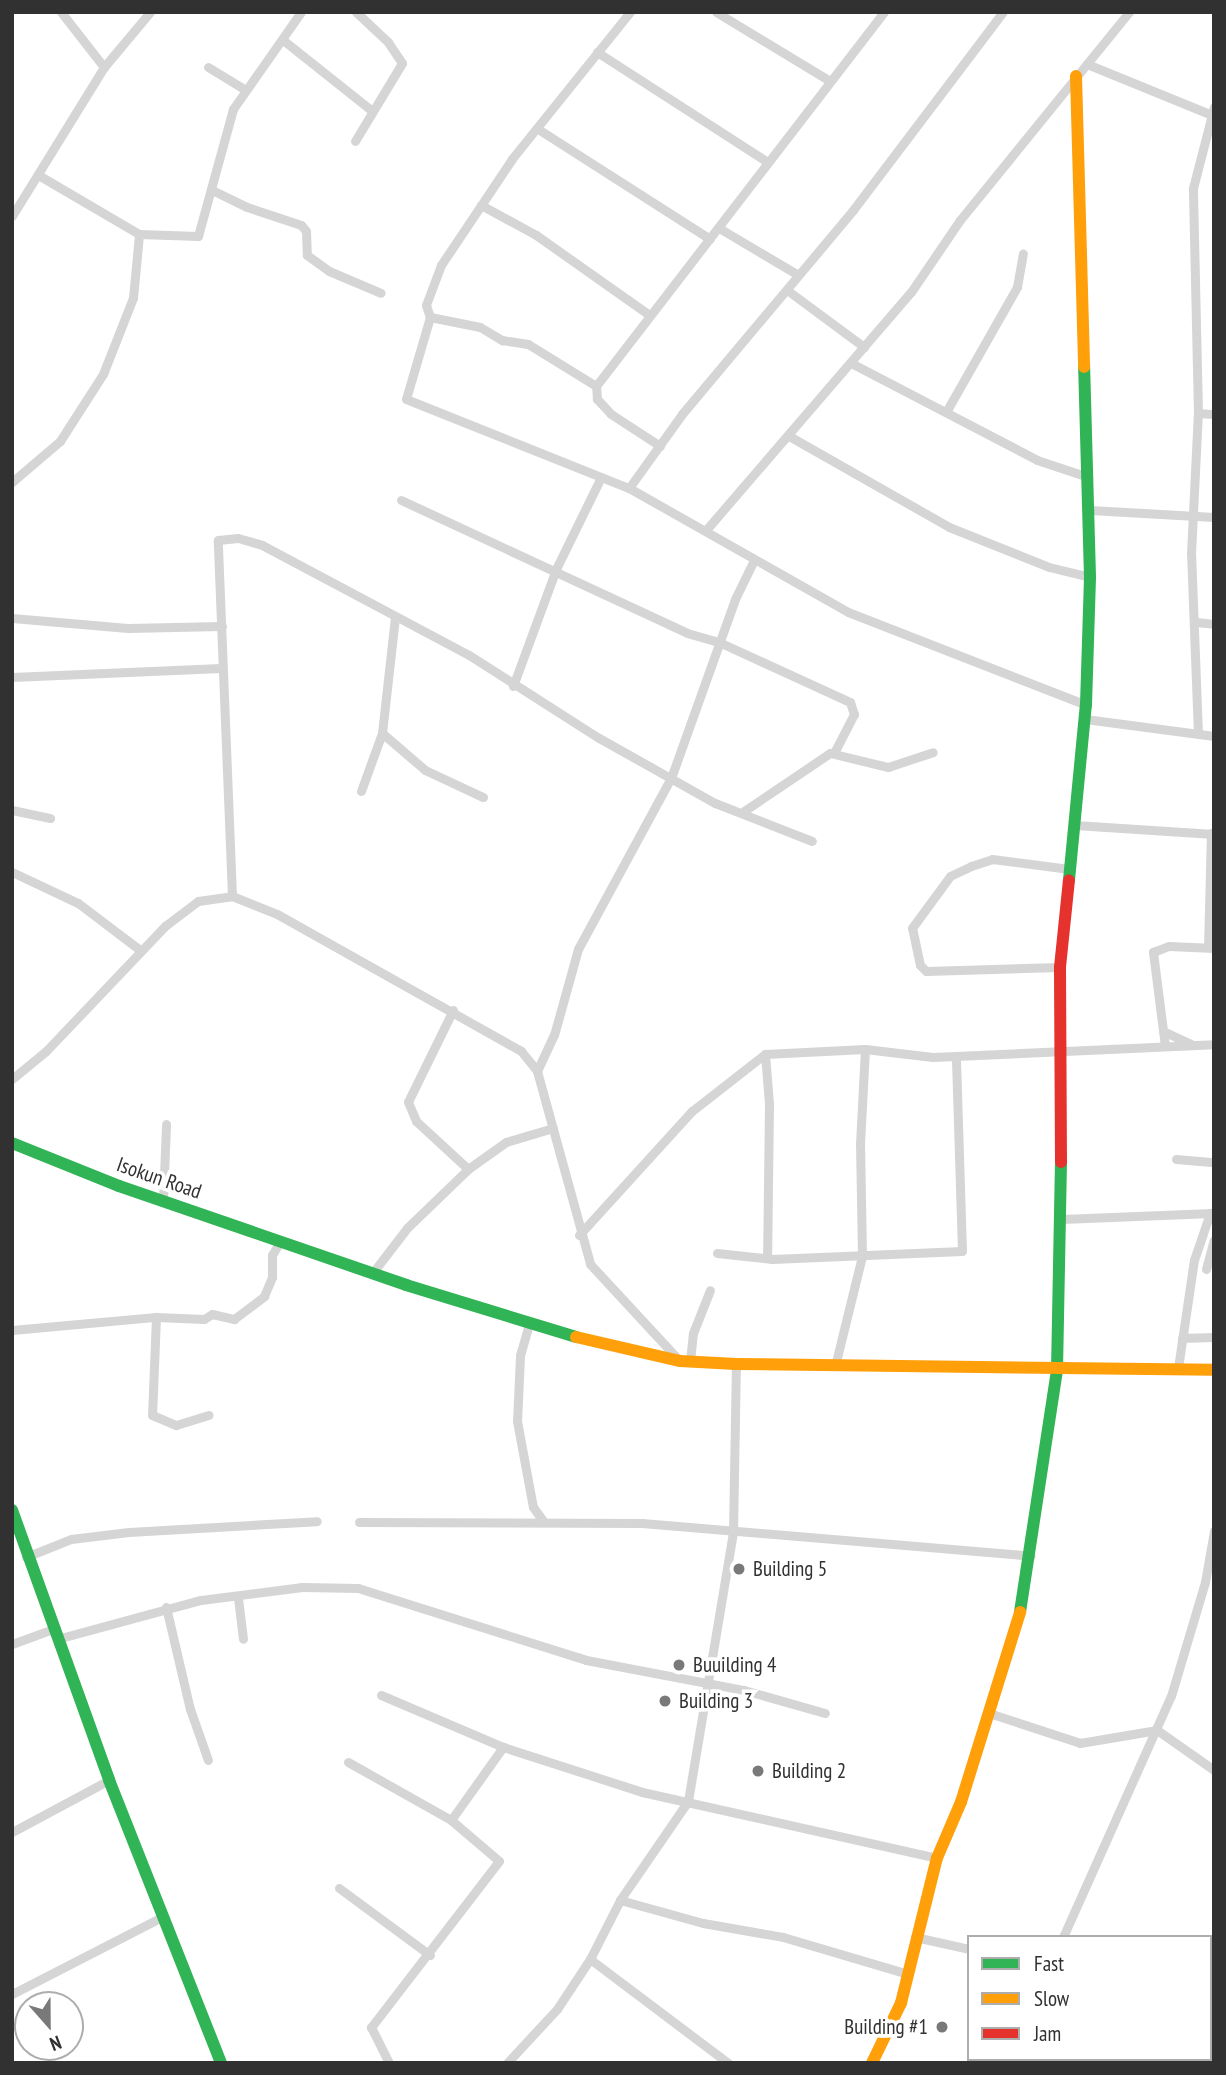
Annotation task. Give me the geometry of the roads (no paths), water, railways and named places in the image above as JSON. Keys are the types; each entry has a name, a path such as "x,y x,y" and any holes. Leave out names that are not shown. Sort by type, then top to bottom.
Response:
{"street":[{"path":"61,12 104,67"},
{"path":"12,216 40,176 104,67 150,12"},
{"path":"40,176 139,234 198,236 233,109 244,89 283,40 301,12"},
{"path":"355,141 371,110 402,63 388,42 356,12"},
{"path":"630,12 481,205 442,265 426,305 430,317 404,391 408,402 629,488 754,560 898,634 1085,712 1214,736"},
{"path":"716,12 732,16 830,81"},
{"path":"660,446 611,414 597,399 596,386 648,314 719,228 884,12"},
{"path":"629,488 660,446 788,290 1003,12"},
{"path":"706,530 851,363 1129,12"},
{"path":"283,40 371,110"},
{"path":"597,52 768,162"},
{"path":"1087,64 1212,112 1193,188 1198,413 1192,591 1196,622 1198,734"},
{"path":"208,67 244,89"},
{"path":"872,2063 890,2031 908,1974 915,1937 937,1858 992,1714 1017,1635 1057,1370 1062,1219 1057,1054 1060,967 1085,712 1090,577 1076,76"},
{"path":"538,129 710,239"},
{"path":"212,190 247,207 301,225 306,231 307,255 329,271 380,293"},
{"path":"481,205 536,235 648,314"},
{"path":"719,228 798,275"},
{"path":"12,482 60,441 103,374 132,298 139,234"},
{"path":"946,412 1017,287 1023,254"},
{"path":"788,290 864,347"},
{"path":"430,317 480,327 502,341 527,344 596,386"},
{"path":"851,363 1037,460 1088,477"},
{"path":"1198,413 1214,414"},
{"path":"789,436 949,527 1049,567 1090,577"},
{"path":"513,686 556,569 601,477"},
{"path":"401,500 556,569 687,633 721,643 849,702 854,714 835,751 821,756 744,811"},
{"path":"1090,510 1214,517"},
{"path":"232,896 220,668 222,626 218,540 238,538 262,545 469,655 513,686 727,809 744,811 812,841"},
{"path":"537,1071 554,1035 578,949 671,778 754,560"},
{"path":"361,791 382,733 395,617"},
{"path":"12,618 128,628 222,626"},
{"path":"1196,622 1214,624"},
{"path":"12,677 220,668"},
{"path":"382,733 425,770 483,797"},
{"path":"835,751 861,763 888,767 933,752"},
{"path":"12,810 50,818"},
{"path":"1074,825 1212,834 1211,948 1168,946 1153,952 1165,1046"},
{"path":"1060,967 926,971 920,964 912,928 950,876 971,866 992,859 1069,869"},
{"path":"12,872 78,904 141,950"},
{"path":"12,1079 46,1051 141,950 198,901 232,896 278,914 499,1035 537,1071 579,1234 590,1264 685,1361 710,1290"},
{"path":"453,1010 408,1102 416,1121 468,1169"},
{"path":"1163,1031 1192,1045"},
{"path":"579,1234 692,1111 765,1054 865,1049 956,1056 1057,1054 1214,1044"},
{"path":"835,1366 862,1256 860,1144 865,1049"},
{"path":"765,1054 769,1104 768,1258"},
{"path":"717,1254 768,1258 962,1251 956,1056"},
{"path":"163,1200 166,1124"},
{"path":"374,1271 407,1228 468,1169 514,1138 553,1128"},
{"name":"Isokun Road","path":"12,1143 163,1200 529,1324 612,1348 685,1361 736,1364 1214,1370"},
{"path":"1176,1159 1214,1162"},
{"path":"1062,1219 1212,1213 1192,1268 1178,1368"},
{"path":"12,1330 156,1317 204,1320 212,1314 225,1318 240,1315 264,1296 272,1277 272,1255 281,1240"},
{"path":"1192,1268 1210,1267 1214,1240"},
{"path":"156,1317 152,1415 176,1425 208,1415"},
{"path":"529,1324 520,1356 517,1421 533,1507 543,1521"},
{"path":"1182,1338 1214,1337"},
{"path":"511,2060 557,2009 590,1959 620,1900 688,1801 733,1533 736,1364"},
{"path":"527,1521 533,1507"},
{"path":"12,1510 26,1558 109,1780 221,2063"},
{"path":"26,1558 71,1539 129,1532 317,1521"},
{"path":"359,1522 642,1523 733,1533 1031,1556"},
{"path":"1064,1935 1157,1730 1205,1582 1214,1531"},
{"path":"12,1644 166,1607 302,1587 361,1590 412,1603 586,1660 706,1682 825,1713"},
{"path":"238,1598 243,1639"},
{"path":"166,1607 190,1709 208,1760"},
{"path":"381,1695 503,1747 642,1792 937,1858"},
{"path":"992,1714 1080,1743 1157,1730 1214,1770"},
{"path":"451,1820 503,1747"},
{"path":"348,1762 451,1820 499,1861 430,1955 371,2027 389,2063"},
{"path":"12,1832 109,1780"},
{"path":"338,1888 430,1955"},
{"path":"620,1900 704,1923 783,1937 908,1974"},
{"path":"12,1994 162,1917"},
{"path":"915,1937 967,1949"},
{"path":"590,1959 729,2063"},
{"path":"511,2060 526,2063"}],"place":[{"name":"Building 5","path":"739,1569"},
{"name":"Buuilding 4","path":"679,1665"},
{"name":"Building 3","path":"665,1701"},
{"name":"Building 2","path":"758,1771"},
{"name":"Building #1","path":"942,2027"}]}
